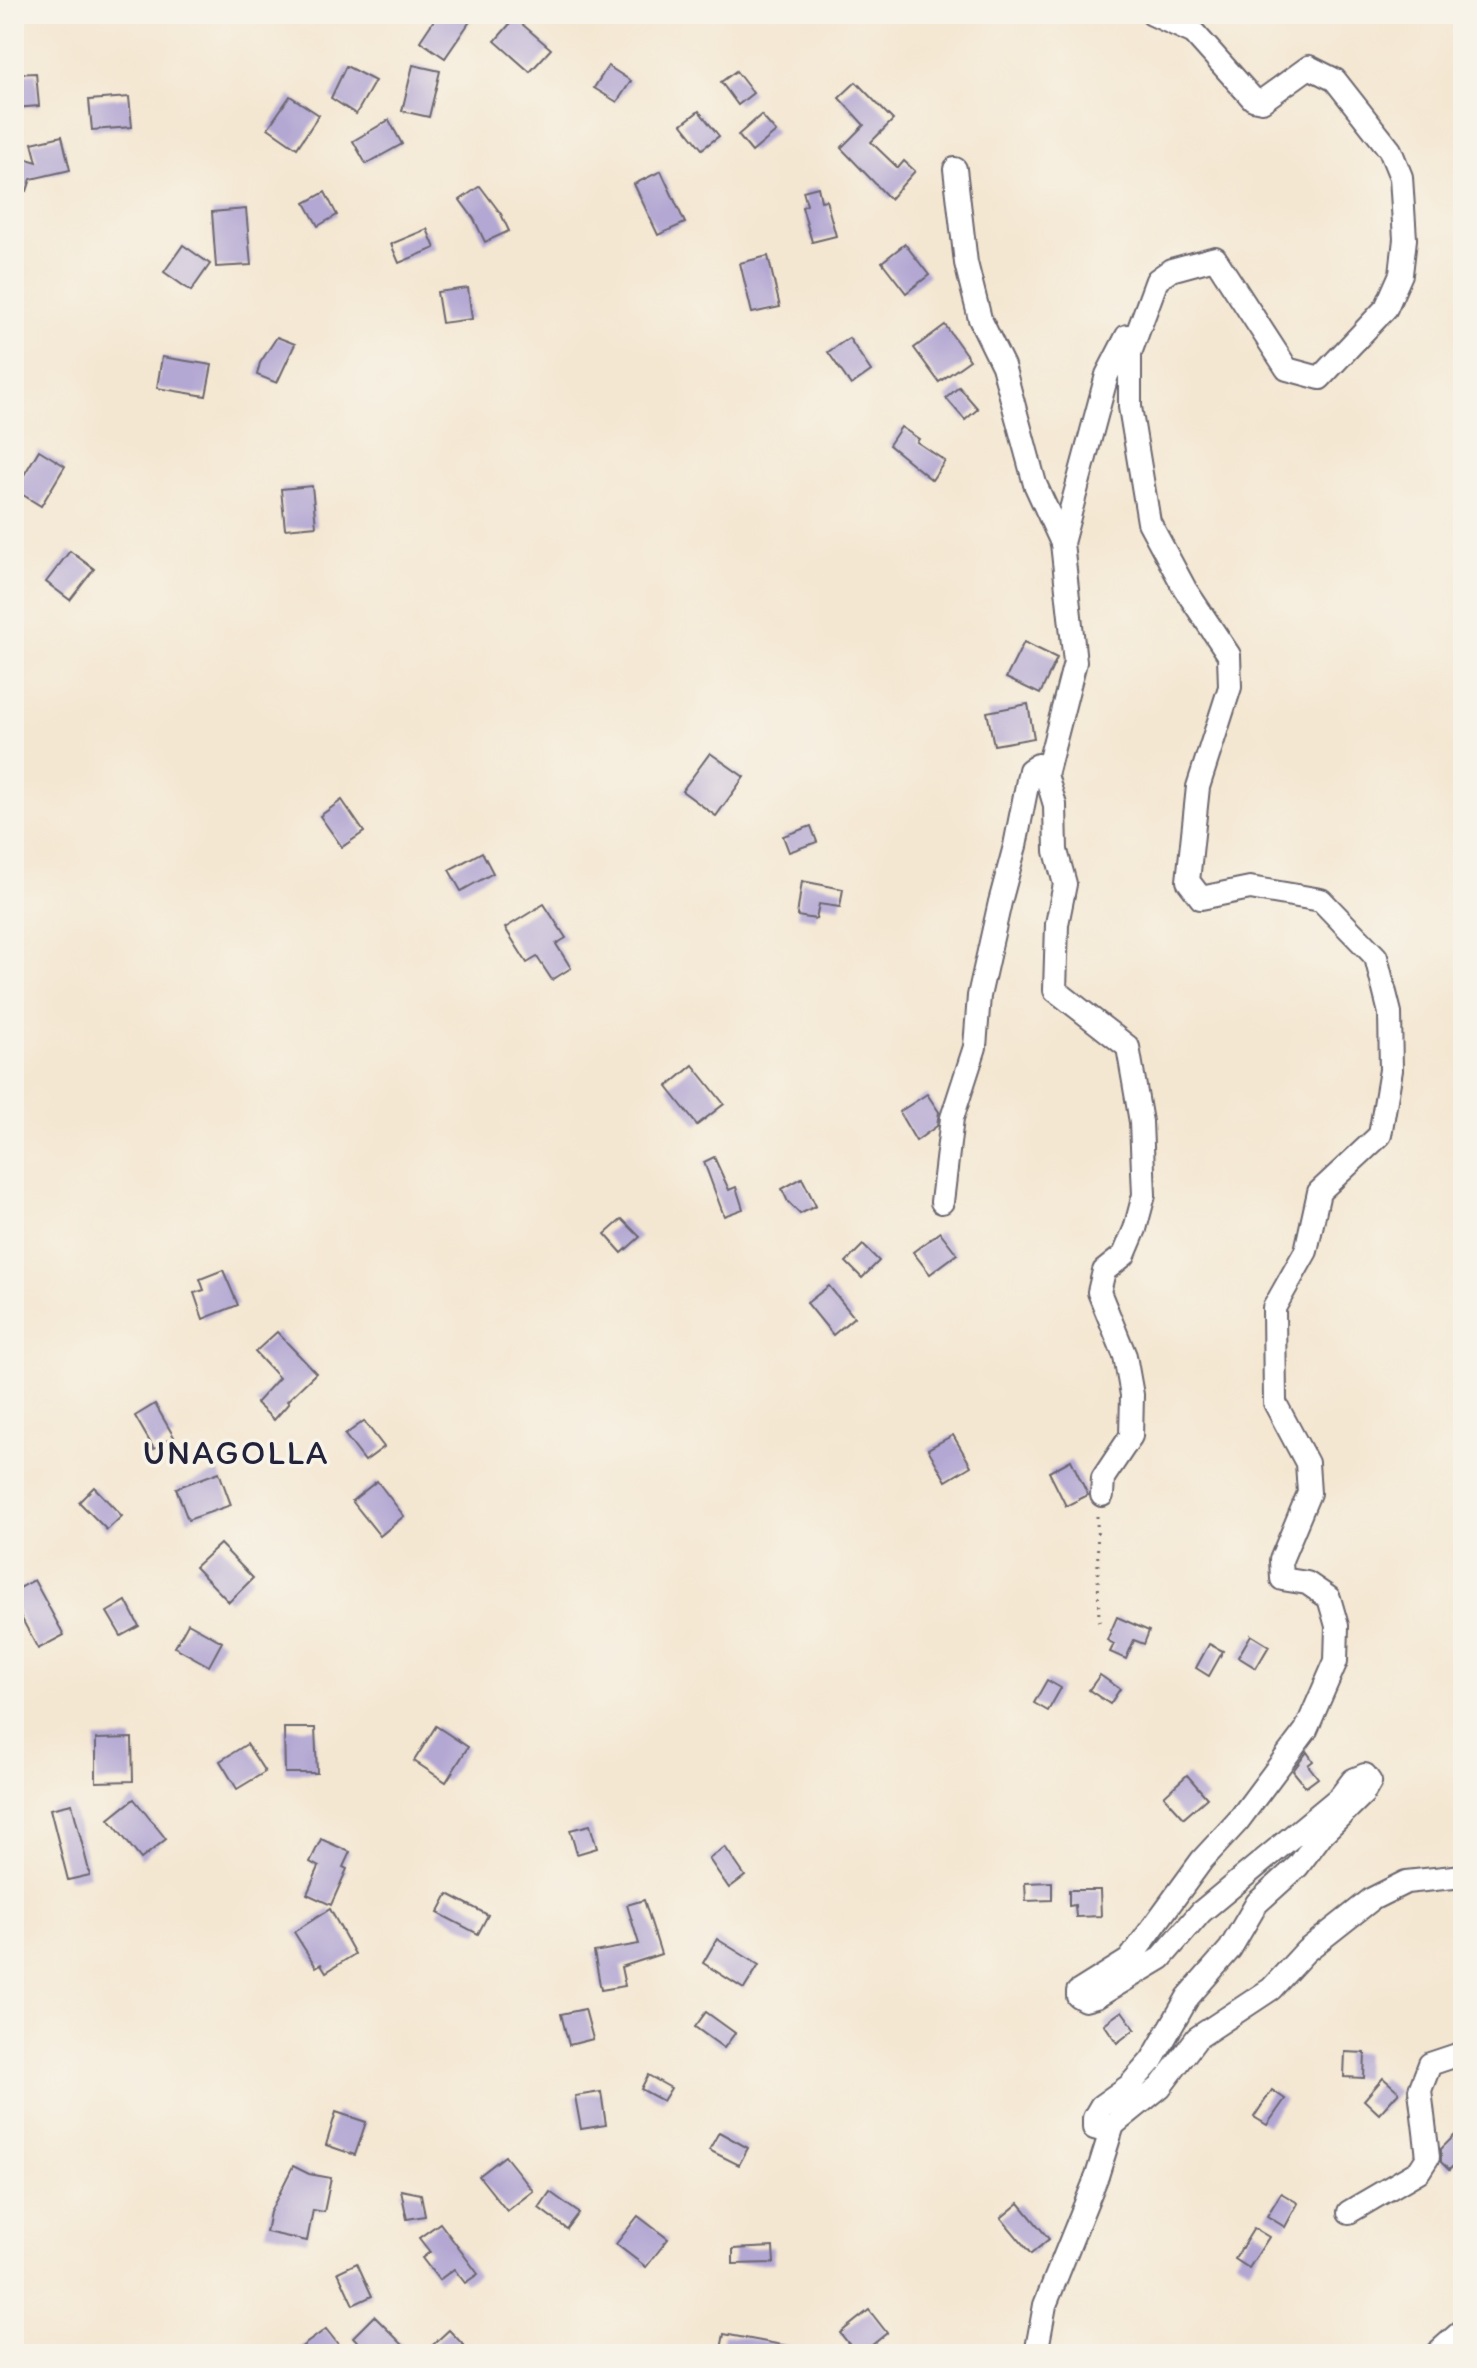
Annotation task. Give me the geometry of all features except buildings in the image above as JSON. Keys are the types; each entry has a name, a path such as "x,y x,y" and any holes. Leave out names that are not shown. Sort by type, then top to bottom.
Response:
{"street":[{"path":"1152,14 1194,33 1253,99 1262,101 1309,67 1335,80 1390,150 1401,177 1405,239 1401,274 1386,308 1320,378 1287,369 1215,258 1171,270 1157,280 1130,353 1130,407 1149,522 1185,589 1229,655 1230,687 1198,787 1188,881 1201,898 1250,888 1321,900 1376,957 1390,1013 1391,1070 1380,1135 1319,1192 1306,1251 1274,1308 1275,1403 1307,1463 1309,1493 1281,1560 1282,1579 1307,1583 1329,1598 1337,1626 1336,1661 1306,1730 1238,1821 1202,1860 1129,1960 1085,1985 1078,1996 1085,2000 1096,1997 1161,1958 1201,1912 1340,1797 1353,1780 1365,1775 1370,1782 1363,1794 1322,1834 1298,1866 1257,1903 1230,1949 1188,1997 1152,2060 1129,2086 1101,2106 1094,2118 1094,2128 1101,2130 1113,2125 1160,2087 1197,2038 1271,1989 1306,1951 1372,1899 1406,1882 1463,1876"},
{"path":"955,169 966,263 980,319 1003,366 1035,484 1062,543 1075,662 1046,775"},
{"path":"1062,543 1107,375 1132,326 1146,315"},
{"path":"942,1202 952,1118 975,1047 979,996 1030,770 1038,765 1046,775 1055,805 1056,851 1065,884 1057,924 1055,990 1128,1047 1141,1122 1144,1195 1124,1255 1104,1271 1099,1292 1125,1356 1132,1395 1131,1436 1103,1478 1102,1495"},
{"path":"1349,2212 1419,2171 1428,2157 1420,2090 1430,2064 1463,2053"},
{"path":"1036,2354 1045,2305 1097,2176 1113,2125"},
{"path":"1436,2354 1463,2330"}],"path":[{"path":"1099,1624 1097,1514 1102,1495"}],"district":[{"name":"UNAGOLLA","path":"236,1452"}]}
